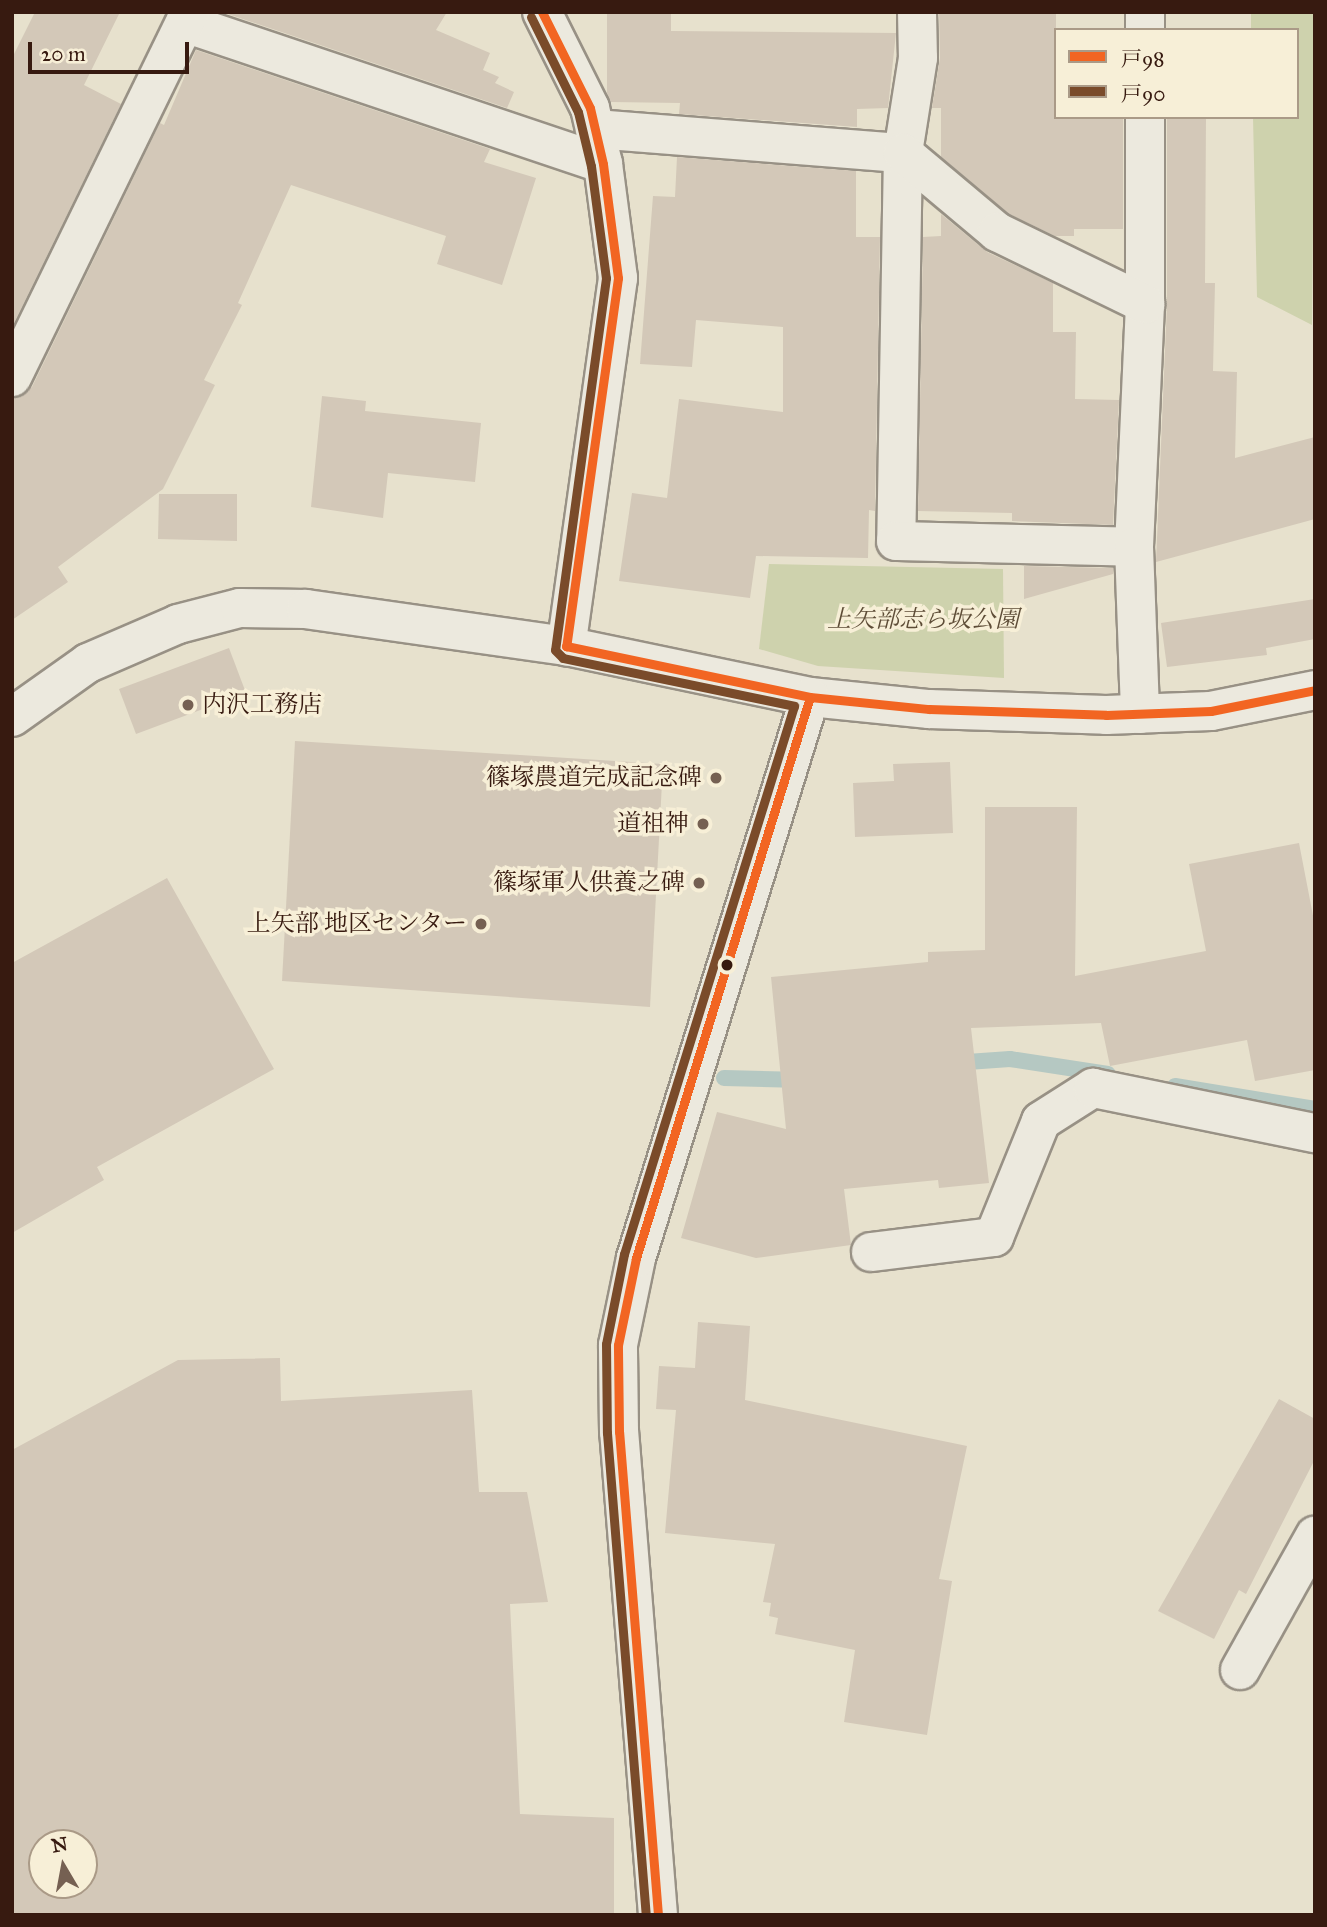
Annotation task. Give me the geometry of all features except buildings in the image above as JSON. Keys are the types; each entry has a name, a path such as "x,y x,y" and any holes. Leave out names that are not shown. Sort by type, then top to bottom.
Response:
{"street":[{"path":"542,12 590,108 599,147 618,278 565,646"},
{"path":"917,12 918,58 903,153 896,541 1134,547"},
{"path":"12,377 187,18 599,147 903,153 997,232 1144,304"},
{"path":"1140,714 1134,547 1144,304 1145,119"},
{"path":"12,717 88,663 178,624 240,608 306,608 565,646 810,696 929,709 1140,714 1211,711 1315,690"},
{"path":"658,1915 619,1432 618,1345 635,1258 810,696"},
{"path":"871,1252 994,1237 1041,1121 1093,1088 1315,1133"},
{"path":"1240,1670 1315,1536"}],"green space":[{"path":"1251,12 1315,12 1312,325 1257,297 1253,119 1299,119 1299,28 1251,28"},
{"name":"上矢部志ら坂公園","path":"769,564 1003,569 1004,678 818,666 759,649"}],"waterway":[{"path":"953,1063 1010,1059 1108,1074"},
{"path":"724,1078 802,1080"},
{"path":"1175,1086 1315,1109"}],"transit line":[{"name":"戸98","path":"542,12 590,108 603,164 618,278 566,646 810,697 929,709 1106,715 1211,711 1315,690"},
{"name":"戸90","path":"531,17 578,112 591,166 606,278 555,650 563,658 794,706 624,1254 606,1344 607,1433 646,1915"},
{"name":"戸98","path":"658,1915 619,1432 618,1345 636,1258 810,697"}],"place":[{"name":"内沢工務店","path":"188,705"},
{"name":"篠塚農道完成記念碑","path":"716,778"},
{"name":"道祖神","path":"703,824"},
{"name":"篠塚軍人供養之碑","path":"699,883"},
{"name":"上矢部 地区センター","path":"481,924"}]}
